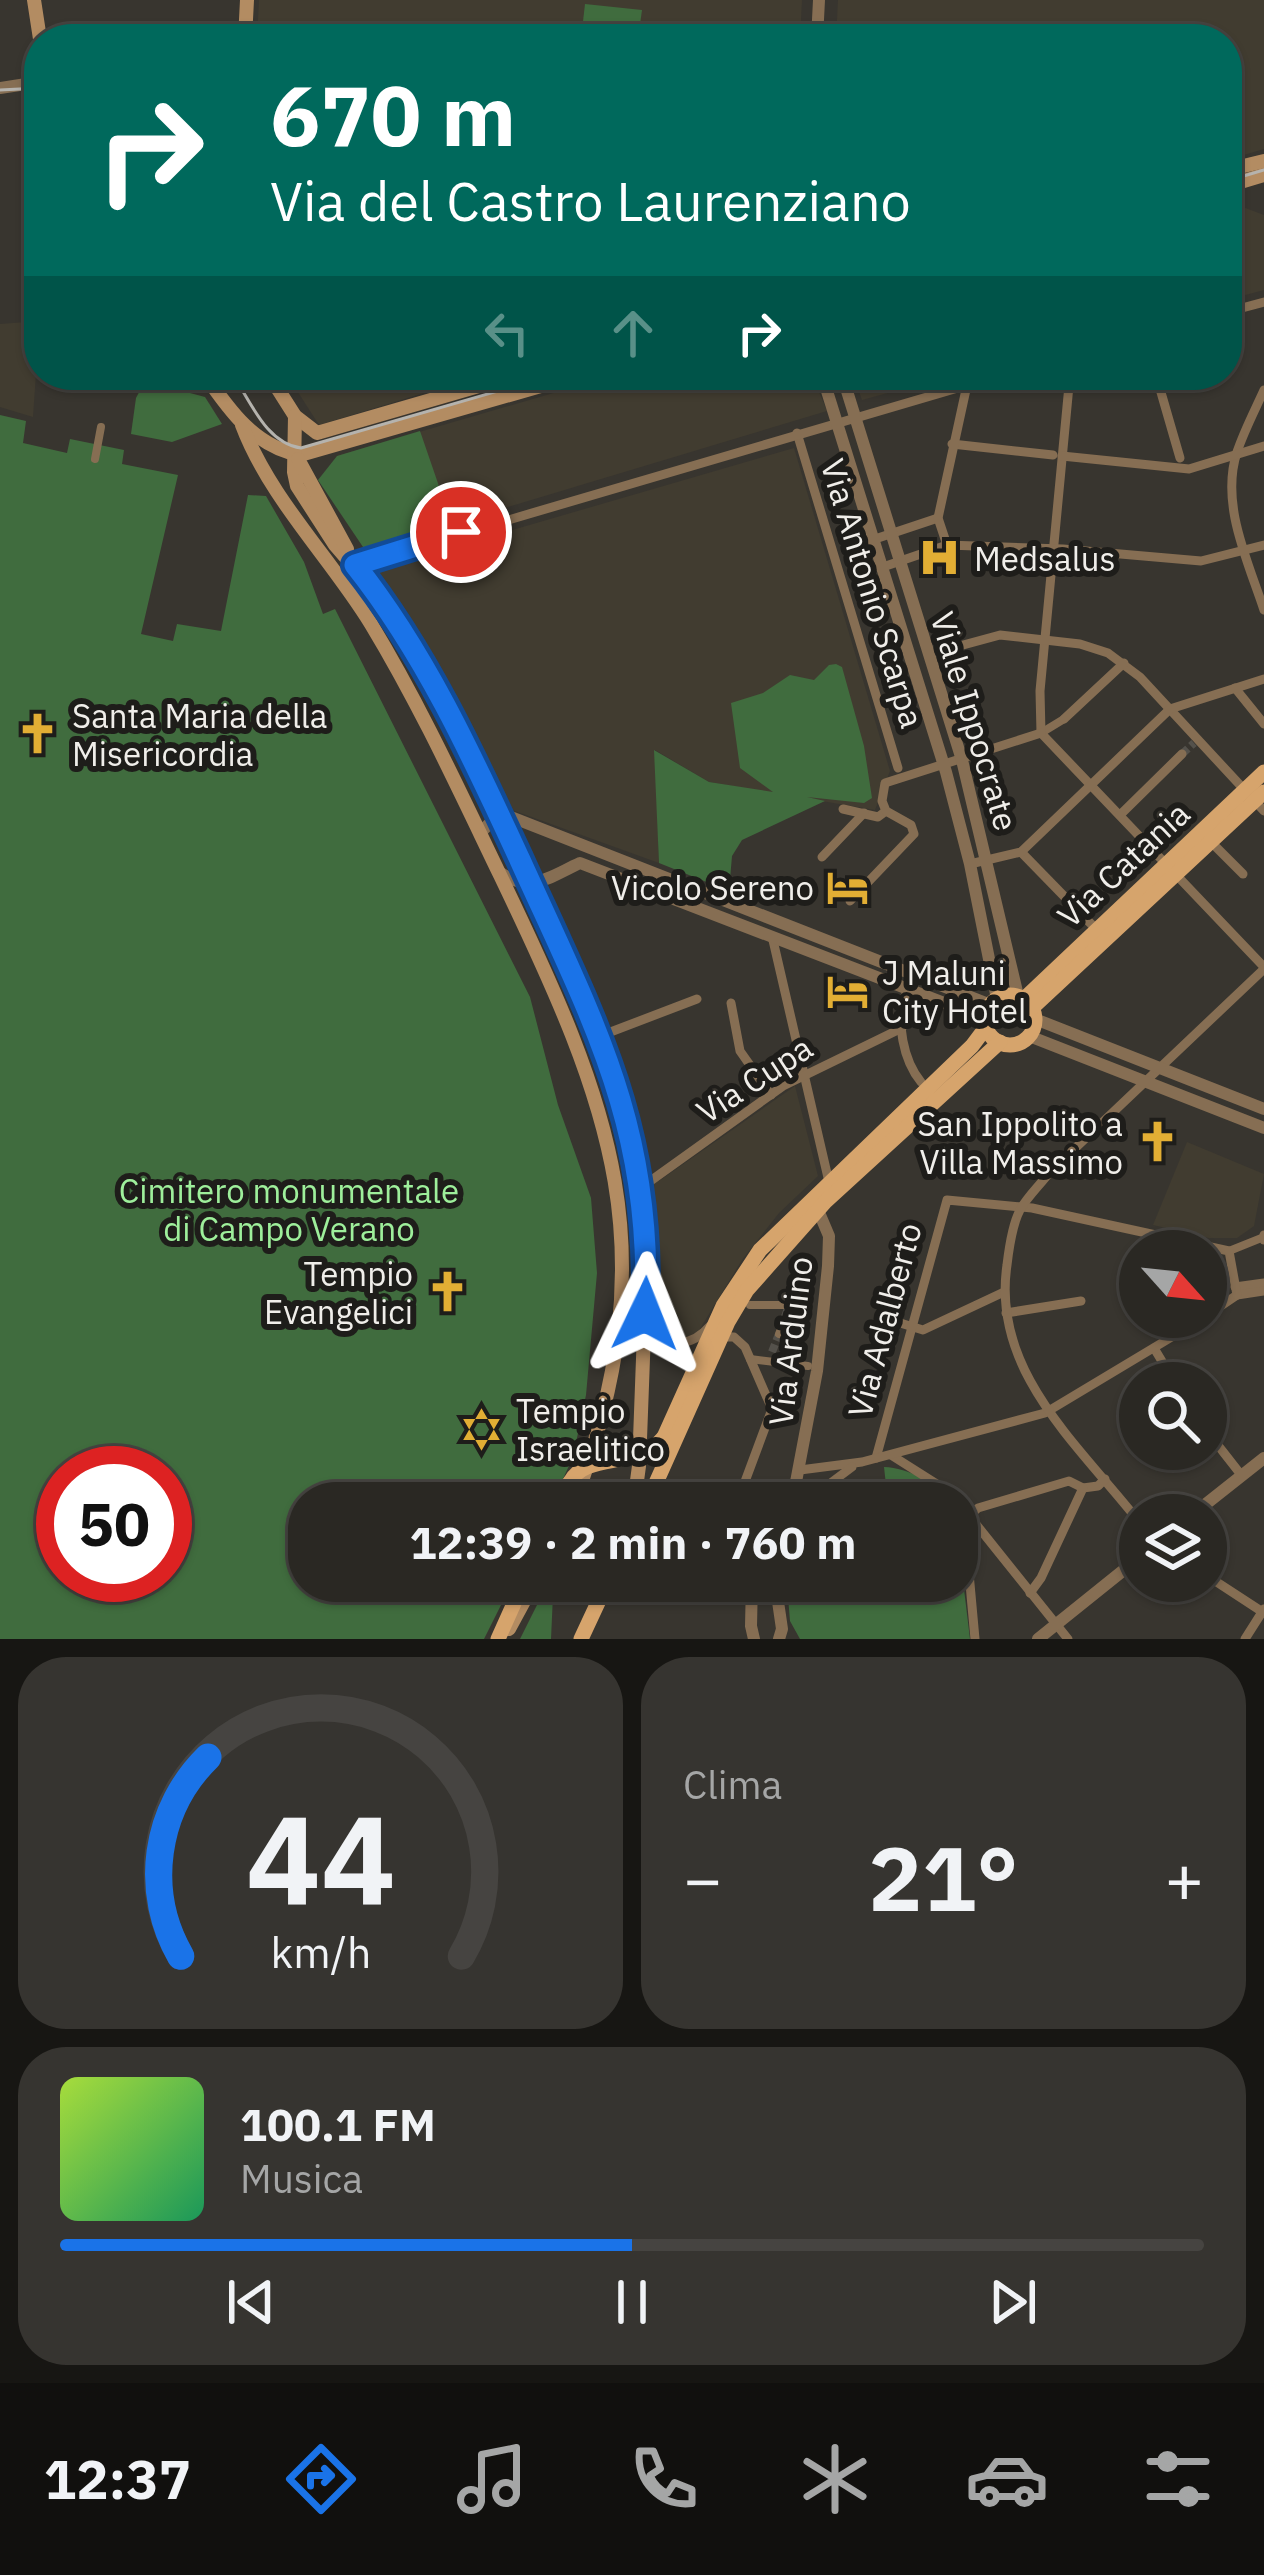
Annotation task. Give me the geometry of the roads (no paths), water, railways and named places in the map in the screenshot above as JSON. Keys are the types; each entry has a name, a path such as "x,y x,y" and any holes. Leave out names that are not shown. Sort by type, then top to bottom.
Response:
{"main road":[{"path":"217,390 242,425 260,464 386,650 481,832 580,1048 619,1193 624,1260 617,1341 601,1428 582,1482"},
{"path":"279,390 295,416 317,433 465,390"},
{"path":"242,425 297,455 528,390"},
{"path":"295,416 297,486 328,535 386,604 427,674 499,814 600,1036 623,1106 642,1187 647,1262 635,1482"},
{"name":"Via Catania","path":"1044,989 1171,870 1257,798 1264,772"},
{"name":"Via Catania","path":"1029,1010 1097,930 1257,798"},
{"path":"831,1187 1000,1042 1016,1044 1029,1010 986,1012"},
{"path":"986,1012 1000,1042"},
{"path":"657,1482 747,1280 776,1231 815,1203 975,1043 986,1012"},
{"path":"570,1482 583,1467 642,1456 664,1437 723,1306 747,1280"},
{"path":"501,1639 516,1602"},
{"path":"501,1639 523,1602"},
{"path":"581,1639 598,1602"}],"street":[{"name":"Viale Ippocrate","path":"827,390 970,864 986,1012"},
{"name":"Viale Ippocrate","path":"848,390 962,760 1029,1010"},
{"path":"355,565 950,390"},
{"path":"947,545 938,518 966,390"},
{"path":"1068,390 1058,455 1038,713 1041,734 1264,968 1065,1156 1022,1207 1010,1248 1006,1313 1022,1370 1119,1497"},
{"path":"1160,390 1180,458"},
{"path":"1264,390 1236,455 1233,502 1264,610"},
{"path":"94,459 101,427"},
{"name":"Via Antonio Scarpa","path":"797,434 898,767"},
{"path":"952,444 1189,469 1264,446"},
{"path":"872,539 938,518"},
{"path":"880,568 947,545 1053,548 1201,562 1264,545"},
{"path":"941,651 1000,635 1083,644 1124,663 1257,798"},
{"path":"886,812 882,794 890,780 1041,734 1124,663"},
{"path":"970,864 1021,852 1170,709 1264,679"},
{"path":"1235,688 1264,724"},
{"path":"1120,815 1182,754"},
{"path":"843,808 878,817 886,812"},
{"path":"850,901 914,831 886,812"},
{"path":"822,857 864,813"},
{"path":"481,832 499,814 903,970 986,1012"},
{"path":"1210,842 1243,874"},
{"path":"498,871 518,884 531,884 580,863 586,846"},
{"path":"1021,852 1097,930"},
{"path":"580,863 901,990 986,1012"},
{"path":"734,921 740,906"},
{"path":"772,936 831,1187"},
{"path":"903,970 902,1028 909,1064 921,1082"},
{"path":"1029,1010 1044,989"},
{"path":"1029,1010 1044,989"},
{"path":"600,1036 697,999"},
{"path":"731,1003 740,1052 771,1095"},
{"path":"1029,1010 1258,1107 1264,1093"},
{"path":"1029,1010 1145,1081 1264,1128"},
{"name":"Via Cupa","path":"642,1187 804,1073 902,1028"},
{"name":"Via Adalberto","path":"876,1458 945,1202 1022,1207"},
{"name":"Via Arduino","path":"798,1476 818,1367 828,1266 829,1236 815,1203"},
{"path":"1022,1207 1229,1251 1264,1237"},
{"path":"1229,1251 1236,1291"},
{"path":"1227,1299 1236,1291 1264,1287"},
{"path":"881,1302 895,1320 923,1330 1004,1292"},
{"path":"1006,1313 1081,1301"},
{"path":"750,1305 800,1305"},
{"path":"645,1314 661,1337 680,1343 702,1335 723,1306"},
{"path":"721,1337 739,1339 772,1413 745,1482"},
{"path":"795,1482 798,1476 1049,1411 1170,1338"},
{"path":"1154,1348 1162,1362"},
{"path":"750,1359 771,1356 808,1366"},
{"path":"890,1454 935,1482"},
{"path":"1227,1457 1242,1476"},
{"path":"1219,1494 1264,1458"},
{"path":"829,1482 862,1462"},
{"path":"978,1508 1069,1481 1083,1488 1098,1486 1105,1479"},
{"path":"1030,1593 1083,1488"},
{"path":"978,1528 1067,1639"},
{"path":"1038,1639 1119,1574"},
{"path":"1227,1589 1263,1612 1245,1639"},
{"path":"751,1635 752,1602"},
{"path":"778,1602 782,1636"},
{"path":"969,1602 975,1639"}],"tunnel":[{"path":"1182,754 1194,743"},
{"path":"781,1329 789,1305"},
{"path":"772,1352 779,1334"}],"tram line":[{"path":"0,90 24,89"},
{"path":"1242,177 1264,170"},
{"path":"242,390 269,430 301,448 501,390"}],"place":[{"name":"Medsalus","path":"940,558"},
{"name":"Santa Maria della Misericordia","path":"38,734"},
{"name":"Vicolo Sereno","path":"848,887"},
{"name":"J Maluni City Hotel","path":"848,991"},
{"name":"San Ippolito a Villa Massimo","path":"1157,1142"},
{"name":"Tempio Evangelici","path":"447,1292"},
{"name":"Tempio Israelitico","path":"482,1429"}],"park label":[{"name":"Cimitero monumentale di Campo Verano","path":"289,1209"}]}
